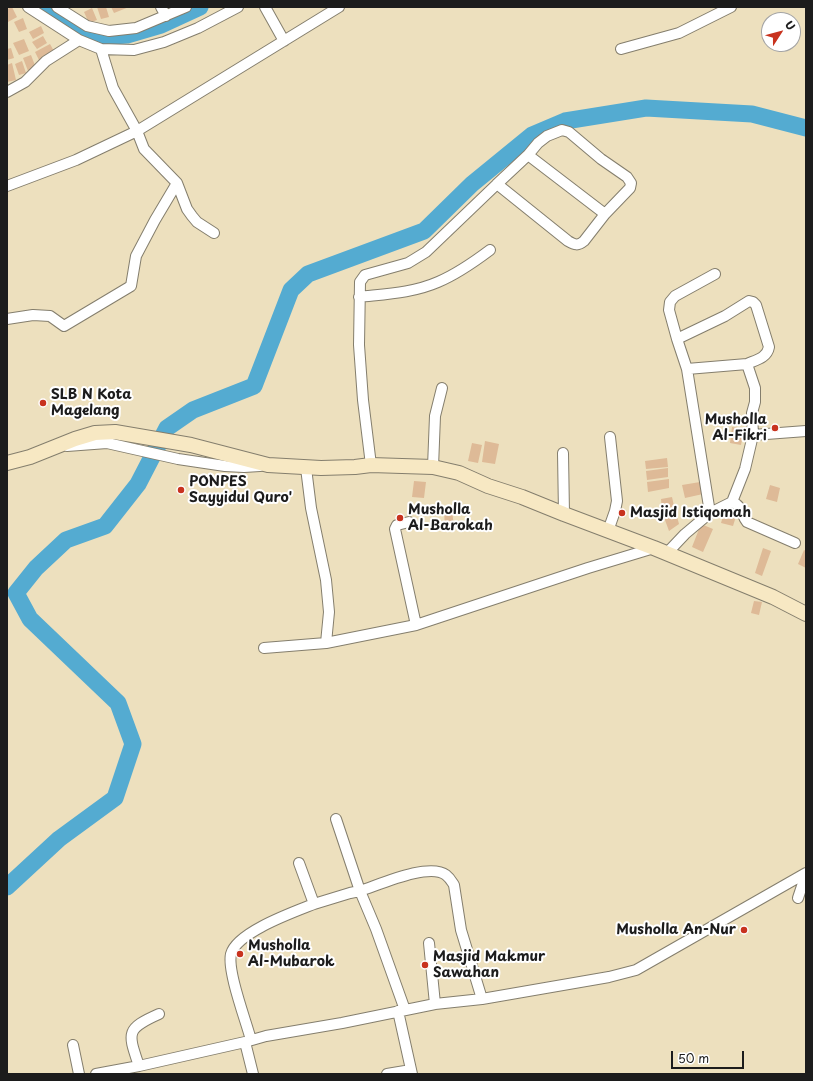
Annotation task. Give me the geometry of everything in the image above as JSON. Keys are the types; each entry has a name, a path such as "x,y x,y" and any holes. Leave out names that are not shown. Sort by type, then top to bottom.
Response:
{"street":[{"path":"28,7 79,40 101,49 134,50 164,42 198,28 238,7"},
{"path":"58,7 87,26 109,31 136,28 163,12 186,7"},
{"path":"265,7 284,41"},
{"path":"7,186 76,160 137,131 339,7"},
{"path":"621,49 679,33 732,7"},
{"path":"7,92 25,82 46,61 79,40"},
{"path":"101,49 113,88 137,131 144,149 177,183 186,208 192,216 197,222 214,233"},
{"path":"372,465 363,400 359,345 360,282 365,275 408,263 426,252 497,184 528,155 538,143 547,136 562,130 569,132 601,159 631,180 632,183 630,188 605,214 584,241 577,245 568,241 497,184"},
{"path":"528,155 605,214"},
{"path":"7,319 50,316 64,326 131,286 136,256 177,183"},
{"path":"359,297 397,293 437,282 473,263 490,250"},
{"path":"710,513 687,369 677,339 669,305 671,298 715,274"},
{"path":"677,339 725,316 749,301 753,302 756,306 769,347 767,354 747,364 687,369"},
{"path":"264,648 326,642 416,625 588,568 660,551 685,534 710,513 732,502 745,469 753,435 752,413 755,402 755,388 747,364"},
{"path":"433,467 435,416 442,388"},
{"path":"753,435 806,431"},
{"path":"7,464 95,433 115,432 129,441 178,459 225,466 244,467 268,465 306,468 355,467 372,465 433,467 459,473 488,486 522,497 660,551 773,597 806,614"},
{"path":"608,531 617,500 610,437"},
{"path":"129,441 190,445 268,465"},
{"path":"563,453 564,514"},
{"path":"306,468 311,508 326,580 329,612 326,642"},
{"path":"732,502 738,504 747,522 795,543"},
{"path":"409,522 397,525 395,529 416,625"},
{"path":"336,819 360,891 376,929 402,1010 412,1072 387,1074"},
{"path":"299,863 314,904"},
{"path":"252,1074 248,1041 230,968 231,954 236,945 247,936 270,922 314,904 360,891 413,872 441,872 446,875 454,885 461,930 482,999"},
{"path":"798,898 806,873"},
{"path":"96,1074 139,1066 266,1036 435,1004 482,999 609,977 636,970 806,873"},
{"path":"429,943 435,1004"},
{"path":"139,1066 131,1041 132,1034 136,1026 159,1014"},
{"path":"73,1045 79,1074"}],"building":[{"path":"12,7 17,17 8,22 7,9"},
{"path":"97,7 106,7 109,17 101,19"},
{"path":"111,7 129,7 114,13"},
{"path":"92,8 97,20 89,23 84,12"},
{"path":"23,18 27,29 19,32 14,22"},
{"path":"41,26 44,33 33,39 29,32"},
{"path":"43,36 47,43 37,49 32,42"},
{"path":"24,39 29,51 19,55 13,43"},
{"path":"50,44 55,53 40,62 35,52"},
{"path":"11,48 14,58 7,60 7,49"},
{"path":"31,55 36,68 28,71 23,58"},
{"path":"22,61 26,73 19,75 15,64"},
{"path":"12,63 16,80 7,82 7,65"},
{"path":"732,427 744,429 741,445 730,443"},
{"path":"485,441 499,444 495,464 482,462"},
{"path":"472,443 482,445 478,463 468,461"},
{"path":"667,458 668,467 646,469 645,461"},
{"path":"668,468 668,477 647,480 646,471"},
{"path":"669,479 669,488 648,492 647,482"},
{"path":"414,481 426,482 424,498 412,497"},
{"path":"700,482 703,494 685,498 682,485"},
{"path":"770,485 780,488 777,502 766,499"},
{"path":"672,497 674,506 662,511 661,499"},
{"path":"726,506 738,510 733,526 721,523"},
{"path":"452,509 454,528 445,528 444,510"},
{"path":"675,509 679,524 669,531 662,512"},
{"path":"701,524 713,529 703,552 692,547"},
{"path":"763,548 771,551 762,576 755,573"},
{"path":"804,550 806,551 806,568 798,564"},
{"path":"754,601 762,602 759,615 751,613"}],"waterway":[{"path":"37,7 87,38 127,35 161,25 200,7"},
{"path":"7,887 59,839 115,798 133,744 118,703 30,619 16,593 36,568 66,540 105,526 138,484 167,428 193,410 254,386 291,290 308,274 424,231 472,184 532,135 565,121 646,108 752,114 806,128"}],"place":[{"name":"SLB N Kota Magelang","path":"43,403"},
{"name":"Musholla Al-Fikri","path":"775,428"},
{"name":"PONPES Sayyidul Quro'","path":"181,490"},
{"name":"Masjid Istiqomah","path":"622,513"},
{"name":"Musholla Al-Barokah","path":"400,518"},
{"name":"Musholla An-Nur","path":"744,930"},
{"name":"Musholla Al-Mubarok","path":"240,954"},
{"name":"Masjid Makmur Sawahan","path":"425,965"}]}
